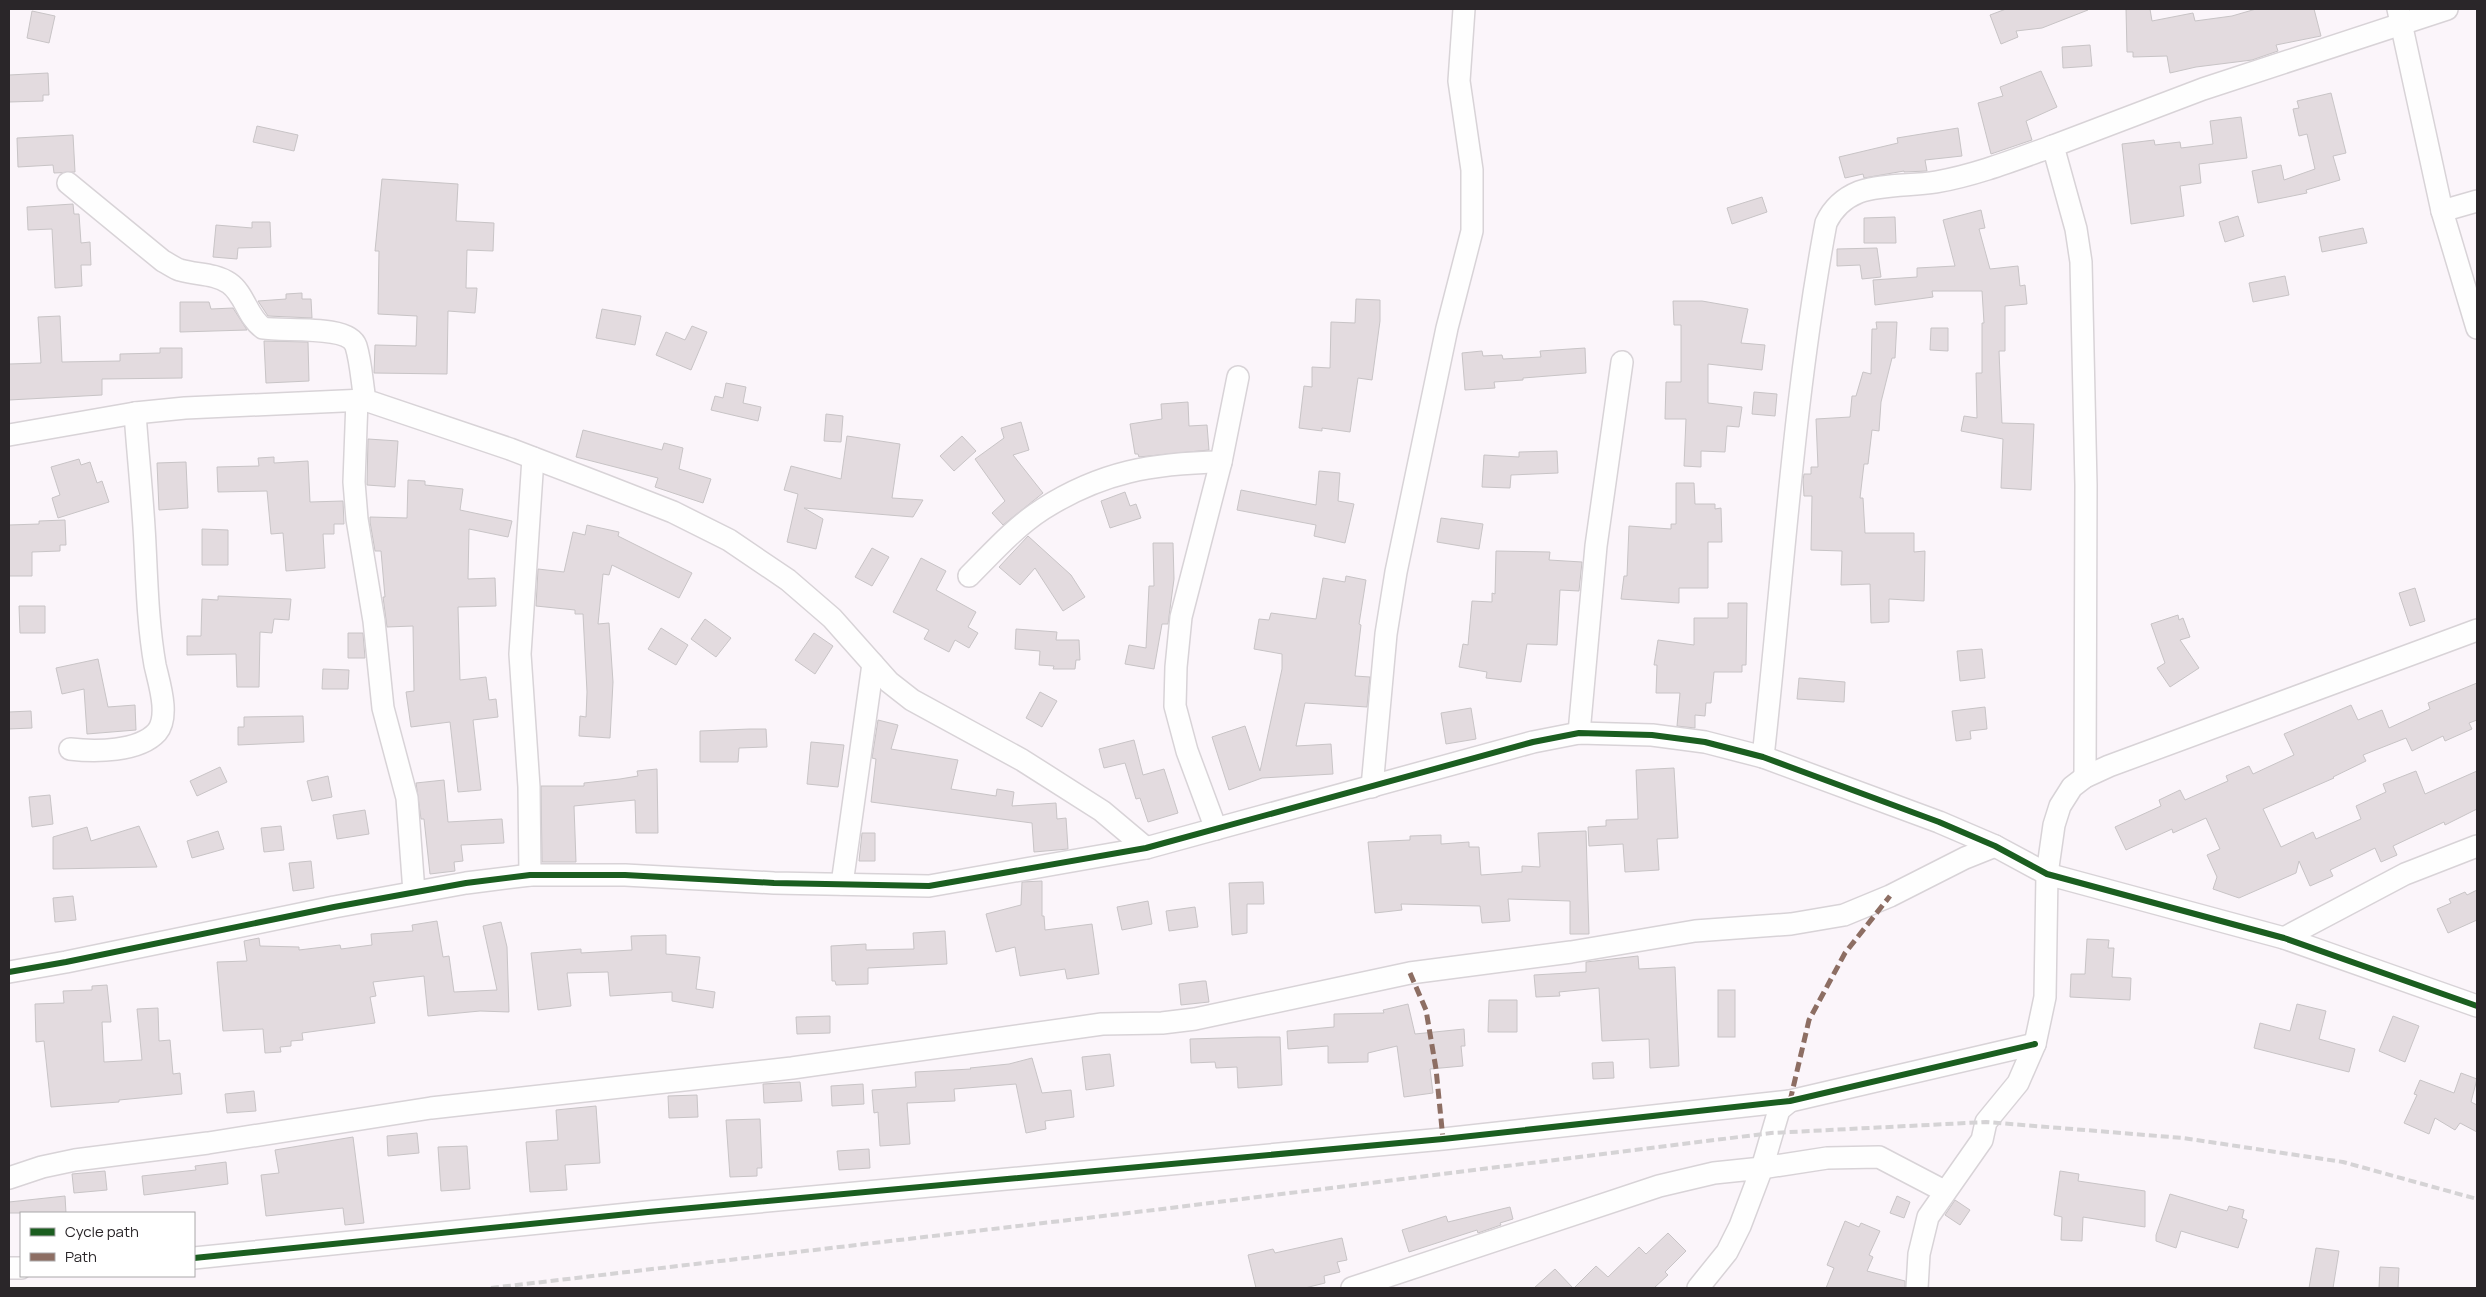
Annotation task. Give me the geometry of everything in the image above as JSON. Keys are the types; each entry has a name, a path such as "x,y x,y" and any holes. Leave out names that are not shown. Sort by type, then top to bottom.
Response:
{"street":[{"path":"1372,787 1386,634 1396,572 1448,328 1472,231 1472,170 1459,81 1464,9"},
{"path":"1763,757 1780,602 1794,442 1826,223 1832,211 1842,202 1859,192 1934,182 1977,173 2399,17 2447,9"},
{"path":"2399,17 2442,211 2477,328"},
{"path":"2053,146 2076,229 2081,262 2086,494 2085,777"},
{"path":"68,183 163,261 180,270 214,276 229,283 239,293 255,322 263,328 333,332 348,336 356,344 361,400 354,482 357,519 373,612 383,708 407,798 414,892"},
{"path":"2442,211 2477,201"},
{"path":"1579,733 1596,546 1622,362"},
{"path":"1216,829 1187,751 1175,706 1181,617 1221,462 1238,377"},
{"path":"9,435 135,413 185,408 361,400 534,458 673,512 728,540 788,580 832,618 889,682 912,700 1022,760 1102,811 1146,848"},
{"path":"70,750 92,751 122,748 146,740 158,731 162,717 162,703 151,639 135,413"},
{"path":"530,875 529,787 520,654 534,458"},
{"path":"969,576 1014,533 1042,510 1091,482 1151,467 1221,462"},
{"path":"1917,1288 1920,1254 1928,1217 1944,1191 1982,1140 1986,1122 2018,1084 2035,1044 2045,997 2047,874 2054,825 2060,806 2072,787 2085,777 2477,630"},
{"path":"842,884 873,664"},
{"path":"9,972 414,892 530,875 625,875 774,884 929,886 1146,848 1533,742 1579,733 1652,735 1705,742 1763,757 1939,822 1995,846 2047,874 2284,938 2477,1006"},
{"path":"9,1178 42,1167 75,1160 208,1143 431,1108 792,1068 1102,1024 1162,1023 1195,1019 1410,973 1571,952 1695,931 1791,924 1844,915 1890,896 1950,865 1995,846"},
{"path":"2284,938 2406,874 2477,846"},
{"path":"195,1258 658,1211 1443,1139 1790,1101 2035,1044"},
{"path":"1698,1288 1727,1252 1740,1226 1762,1168 1779,1110 1790,1101"},
{"path":"1352,1288 1659,1186 1714,1173 1827,1158 1879,1157 1944,1191"}],"building":[{"path":"2006,9 2088,10 2042,28 2016,31 2018,37 2001,44 1990,15"},
{"path":"2126,9 2150,9 2152,21 2193,13 2195,21 2232,16 2256,9 2314,9 2321,36 2276,45 2278,51 2252,60 2196,67 2170,73 2167,56 2133,57 2133,52 2127,52"},
{"path":"32,11 55,16 49,43 27,38"},
{"path":"2090,45 2092,66 2063,68 2062,47"},
{"path":"2041,71 2057,107 2026,121 2032,140 1991,154 1978,103 2003,96 2000,87"},
{"path":"48,73 49,95 43,95 43,101 9,102 9,75"},
{"path":"2331,93 2346,153 2333,156 2340,180 2306,190 2307,193 2258,203 2252,171 2281,165 2284,180 2315,169 2307,134 2299,136 2293,109 2299,108 2297,101"},
{"path":"2241,117 2247,158 2199,164 2201,183 2180,186 2184,216 2131,224 2122,144 2154,140 2155,145 2180,142 2181,148 2213,144 2210,121"},
{"path":"257,126 298,135 294,151 253,142"},
{"path":"1958,128 1962,156 1925,160 1927,171 1904,171 1864,178 1863,174 1845,178 1839,157 1898,143 1897,138"},
{"path":"73,135 75,172 54,173 53,165 18,167 17,138"},
{"path":"382,179 458,184 456,221 494,223 493,251 467,250 466,288 477,288 475,313 448,311 447,374 374,373 375,345 416,346 417,316 378,314 379,251 375,251"},
{"path":"1762,197 1767,212 1732,224 1727,208"},
{"path":"73,204 74,214 79,214 81,243 90,242 91,265 81,265 82,286 55,288 52,229 28,230 27,207"},
{"path":"1981,210 1985,228 1979,229 1990,269 2018,266 2020,286 2025,285 2027,304 2005,306 2005,351 1999,351 2002,423 2034,424 2031,490 2001,488 2003,439 1961,431 1964,416 1977,418 1976,373 1982,373 1982,323 1984,323 1982,291 1932,291 1933,297 1875,305 1873,280 1917,277 1917,268 1955,266 1943,220"},
{"path":"2238,216 2244,236 2225,242 2219,222"},
{"path":"1895,217 1896,243 1864,243 1864,218"},
{"path":"252,222 270,222 271,247 238,248 237,259 213,257 216,225 252,228"},
{"path":"2363,228 2367,243 2322,252 2319,237"},
{"path":"1877,248 1881,277 1862,279 1860,265 1837,266 1837,249"},
{"path":"2285,276 2289,295 2253,302 2249,283"},
{"path":"302,293 302,299 311,299 312,318 268,316 258,301 286,299 286,294"},
{"path":"1356,299 1380,300 1380,321 1372,380 1358,378 1350,432 1322,428 1322,431 1299,428 1304,386 1312,387 1312,367 1330,368 1331,322 1355,323"},
{"path":"1673,301 1702,301 1748,309 1741,343 1765,345 1762,370 1708,364 1708,403 1742,407 1739,427 1727,426 1725,452 1701,451 1701,467 1684,466 1686,419 1665,419 1666,382 1681,382 1681,325 1674,325"},
{"path":"180,302 209,302 211,309 233,308 247,330 180,332"},
{"path":"602,309 641,316 635,345 596,338"},
{"path":"60,316 62,362 120,361 120,354 160,353 160,348 182,348 182,378 102,379 102,395 9,400 9,364 41,363 38,317"},
{"path":"1876,322 1897,322 1895,358 1892,358 1881,402 1879,431 1872,430 1868,464 1864,464 1860,498 1863,498 1865,533 1914,533 1914,552 1925,551 1924,601 1889,599 1889,622 1871,623 1870,584 1841,585 1842,551 1811,550 1812,496 1804,496 1803,480 1804,474 1811,474 1811,467 1818,467 1816,419 1850,417 1852,396 1856,396 1863,372 1871,374 1872,329 1877,329"},
{"path":"692,326 707,332 691,370 656,355 666,332 685,340"},
{"path":"1931,328 1948,328 1948,351 1930,350"},
{"path":"264,341 308,342 309,381 266,383"},
{"path":"1585,348 1586,373 1494,382 1495,388 1465,390 1462,353 1482,351 1483,356 1502,355 1503,359 1541,357 1540,351"},
{"path":"726,383 746,387 743,403 761,407 758,421 711,410 715,396 723,398"},
{"path":"1754,392 1777,394 1775,416 1752,414"},
{"path":"1188,402 1189,426 1207,425 1209,450 1139,457 1138,454 1135,454 1130,424 1162,419 1161,404"},
{"path":"826,414 843,416 841,442 824,441"},
{"path":"1021,422 1029,450 1013,455 1043,493 1003,525 992,513 1005,501 975,459 1004,438 1001,428"},
{"path":"583,430 662,450 664,443 683,448 679,469 711,479 703,503 655,487 658,478 576,457"},
{"path":"847,436 900,444 892,498 923,500 913,517 804,508 823,519 816,549 787,542 798,494 784,490 791,466 841,479"},
{"path":"962,436 976,451 954,471 940,456"},
{"path":"368,439 398,441 395,487 367,485"},
{"path":"1557,451 1558,473 1511,475 1510,488 1482,487 1484,455 1519,457 1519,452"},
{"path":"274,457 274,463 308,461 310,502 343,501 344,524 334,524 334,534 323,534 325,568 286,571 283,533 271,534 267,491 218,492 217,467 259,466 258,458"},
{"path":"79,459 81,465 90,462 97,483 102,481 109,502 58,518 52,498 60,495 51,467"},
{"path":"186,462 188,508 159,510 157,463"},
{"path":"1319,471 1340,473 1338,501 1354,504 1345,543 1314,536 1316,525 1237,510 1241,490 1316,505"},
{"path":"408,480 425,481 425,485 463,489 460,510 512,521 508,537 469,529 468,579 495,578 496,606 458,607 460,680 486,677 489,700 496,699 498,717 473,720 481,790 458,792 450,722 411,727 406,692 414,691 413,626 387,627 383,597 385,597 381,551 375,551 370,517 407,518"},
{"path":"1676,483 1694,483 1695,504 1715,504 1715,509 1721,508 1722,542 1708,542 1708,588 1679,588 1679,603 1621,599 1624,576 1627,576 1629,526 1671,529 1671,524 1676,524"},
{"path":"1125,492 1130,506 1136,504 1141,518 1110,528 1101,501"},
{"path":"1441,518 1483,524 1479,549 1437,542"},
{"path":"65,520 66,545 60,545 60,551 32,552 32,576 9,576 9,525 39,524 39,521"},
{"path":"587,525 619,532 618,536 692,573 679,598 612,565 609,575 603,574 598,624 609,623 613,682 610,738 579,736 580,716 586,717 587,692 583,614 575,614 575,610 536,606 538,569 564,572 573,532 585,535"},
{"path":"202,529 228,530 228,565 202,565"},
{"path":"1028,536 1071,575 1085,597 1063,611 1035,568 1020,585 999,567"},
{"path":"1153,543 1173,543 1174,579 1168,624 1162,624 1154,669 1125,664 1129,645 1146,648 1149,586 1154,586"},
{"path":"872,548 889,557 872,586 855,577"},
{"path":"1496,551 1550,552 1549,560 1582,562 1579,591 1560,590 1557,645 1527,644 1521,682 1486,678 1487,672 1459,667 1463,644 1468,645 1472,601 1492,602 1492,593 1495,594"},
{"path":"921,558 946,571 936,590 976,612 968,627 978,633 969,648 955,640 949,652 924,639 929,630 893,612"},
{"path":"1346,576 1366,580 1359,624 1361,625 1355,676 1370,677 1367,707 1305,703 1296,746 1331,744 1333,774 1262,778 1229,790 1212,737 1245,726 1260,771 1282,669 1282,654 1254,649 1259,619 1269,620 1271,613 1316,619 1323,578 1345,582"},
{"path":"2415,588 2425,621 2410,626 2399,593"},
{"path":"218,596 291,599 289,620 274,619 272,633 260,632 259,687 237,687 236,654 187,655 187,636 201,636 202,599 218,600"},
{"path":"1728,603 1747,603 1746,665 1742,665 1742,672 1714,672 1711,703 1706,703 1705,716 1695,715 1695,728 1677,726 1680,693 1656,693 1657,665 1654,665 1658,640 1694,645 1694,618 1728,618"},
{"path":"19,606 45,606 45,633 20,633"},
{"path":"2178,615 2179,620 2183,618 2190,637 2180,640 2199,668 2170,687 2157,668 2165,663 2151,624"},
{"path":"705,619 731,638 716,657 691,639"},
{"path":"661,628 688,645 676,665 648,649"},
{"path":"1016,629 1057,632 1056,640 1079,640 1080,660 1076,660 1075,669 1053,669 1054,666 1039,665 1040,651 1015,649"},
{"path":"348,633 363,633 365,658 348,658"},
{"path":"814,633 833,646 815,674 795,660"},
{"path":"1982,649 1985,678 1960,681 1957,651"},
{"path":"98,659 108,707 135,705 136,730 87,734 84,689 62,694 56,668"},
{"path":"323,669 349,670 348,689 322,689"},
{"path":"1799,678 1845,682 1844,702 1797,699"},
{"path":"2477,683 2477,720 2469,723 2472,729 2445,741 2443,736 2412,751 2406,738 2363,755 2366,761 2334,778 2263,809 2281,847 2313,832 2316,839 2361,819 2356,806 2386,792 2383,784 2416,771 2425,794 2477,771 2477,809 2445,825 2444,822 2393,846 2397,855 2381,862 2375,848 2330,870 2333,876 2310,886 2299,861 2296,873 2239,898 2213,889 2217,877 2207,855 2220,849 2206,818 2173,833 2172,829 2126,850 2115,827 2161,806 2159,800 2180,790 2185,800 2228,781 2226,776 2249,766 2253,774 2294,755 2284,734 2351,705 2358,720 2382,710 2389,728 2430,709 2428,703"},
{"path":"1040,692 1057,701 1042,727 1026,718"},
{"path":"1985,707 1987,729 1970,731 1971,739 1956,741 1952,711"},
{"path":"1471,708 1476,739 1446,744 1441,713"},
{"path":"31,711 32,728 9,729 9,712"},
{"path":"303,716 304,742 238,745 238,727 244,727 244,717"},
{"path":"878,720 898,725 891,749 958,760 951,789 996,796 997,789 1014,792 1012,806 1056,803 1057,819 1066,818 1068,849 1034,852 1032,823 871,802 876,759 872,758"},
{"path":"766,729 767,747 739,748 738,762 700,762 700,731"},
{"path":"1134,740 1143,775 1164,769 1178,813 1148,822 1140,798 1136,799 1125,763 1104,768 1099,749"},
{"path":"811,742 844,745 838,787 807,784"},
{"path":"220,767 227,782 197,796 190,781"},
{"path":"1674,768 1678,838 1657,839 1659,870 1625,872 1623,844 1589,846 1588,827 1606,826 1606,820 1638,819 1636,770"},
{"path":"657,769 658,833 636,833 635,800 574,806 576,862 542,862 541,786 584,786 584,783 638,776 637,771"},
{"path":"328,776 332,797 312,801 307,781"},
{"path":"444,780 448,822 502,819 504,843 461,845 463,861 454,862 455,871 430,874 424,819 421,819 416,783"},
{"path":"50,795 53,824 32,827 29,797"},
{"path":"365,810 369,834 337,839 333,815"},
{"path":"139,826 157,867 53,869 53,837 87,827 91,841"},
{"path":"281,826 284,850 264,852 261,828"},
{"path":"218,831 224,849 192,858 187,841"},
{"path":"1586,831 1589,934 1570,934 1570,901 1508,899 1510,921 1482,923 1480,906 1401,904 1402,910 1375,913 1368,842 1410,840 1410,836 1441,835 1441,844 1469,842 1469,847 1479,847 1481,875 1522,872 1522,866 1540,867 1538,833"},
{"path":"862,833 875,833 875,861 859,861"},
{"path":"311,861 314,888 293,891 289,863"},
{"path":"1042,881 1042,916 1044,916 1045,930 1092,924 1099,974 1067,979 1065,969 1020,976 1015,947 996,952 986,914 1021,905 1022,882"},
{"path":"1263,882 1264,904 1247,904 1247,933 1232,935 1229,883"},
{"path":"2477,890 2477,920 2448,933 2437,909 2451,903 2449,899 2465,892 2467,895"},
{"path":"73,896 76,920 55,922 53,898"},
{"path":"1148,901 1152,924 1122,930 1117,907"},
{"path":"1195,907 1198,927 1169,931 1166,911"},
{"path":"437,921 443,957 449,956 454,992 497,990 483,926 501,922 507,947 509,1012 480,1011 428,1016 424,976 373,982 376,996 370,997 375,1023 302,1033 303,1040 291,1041 291,1046 280,1047 281,1052 265,1053 263,1029 223,1031 217,962 247,961 244,941 259,938 260,946 299,947 299,950 340,945 341,949 372,945 371,934 413,931 412,925"},
{"path":"945,931 947,964 868,968 868,984 836,985 835,981 832,981 831,946 866,944 866,950 914,949 913,933"},
{"path":"666,935 666,954 700,957 696,989 715,992 713,1008 672,1001 672,992 610,996 608,972 567,973 571,1006 538,1010 531,953 581,949 581,953 632,950 631,936"},
{"path":"2087,939 2109,940 2108,948 2114,948 2112,977 2131,978 2130,1000 2070,997 2071,974 2085,974"},
{"path":"1638,956 1639,969 1675,967 1679,1066 1650,1068 1649,1039 1602,1041 1599,988 1559,992 1560,996 1536,997 1534,975 1586,972 1586,962"},
{"path":"1206,981 1209,1002 1181,1005 1179,984"},
{"path":"107,985 111,1022 102,1022 104,1062 142,1060 137,1009 158,1008 159,1041 170,1040 173,1074 180,1073 182,1094 119,1100 119,1102 51,1107 44,1041 36,1042 35,1004 64,1003 63,991 92,990 92,986"},
{"path":"1718,990 1735,990 1735,1037 1718,1037"},
{"path":"1489,1000 1517,1000 1517,1032 1488,1032"},
{"path":"1408,1004 1415,1034 1464,1029 1465,1046 1461,1046 1463,1066 1430,1069 1433,1093 1404,1097 1397,1046 1368,1053 1368,1062 1328,1063 1328,1046 1288,1049 1287,1031 1334,1027 1334,1014 1384,1013 1383,1010"},
{"path":"2297,1004 2326,1011 2319,1039 2355,1049 2349,1072 2254,1048 2260,1023 2290,1031"},
{"path":"830,1016 830,1033 797,1034 796,1017"},
{"path":"2393,1016 2419,1026 2405,1062 2379,1051"},
{"path":"1280,1037 1282,1085 1238,1088 1237,1067 1216,1068 1215,1062 1191,1063 1190,1039"},
{"path":"1110,1054 1114,1086 1086,1090 1082,1057"},
{"path":"1032,1058 1042,1093 1071,1090 1074,1117 1045,1121 1046,1129 1026,1133 1016,1084 954,1089 955,1101 907,1103 910,1144 880,1146 878,1112 874,1113 872,1090 916,1087 915,1072 971,1069 1009,1064"},
{"path":"1613,1062 1614,1078 1593,1079 1592,1063"},
{"path":"2461,1073 2477,1079 2471,1102 2477,1105 2477,1132 2460,1123 2455,1130 2435,1118 2429,1134 2404,1123 2417,1095 2414,1094 2420,1080 2454,1093"},
{"path":"800,1082 802,1101 764,1103 763,1084"},
{"path":"863,1084 864,1104 832,1106 831,1086"},
{"path":"254,1091 256,1111 227,1113 225,1094"},
{"path":"697,1095 698,1117 669,1118 668,1096"},
{"path":"596,1106 600,1163 565,1165 567,1190 530,1192 526,1142 558,1140 556,1110"},
{"path":"760,1119 762,1168 757,1168 757,1176 730,1177 726,1120"},
{"path":"417,1133 419,1153 388,1156 387,1136"},
{"path":"353,1137 364,1223 345,1225 343,1208 266,1216 261,1175 279,1173 275,1150"},
{"path":"467,1146 470,1189 441,1191 438,1147"},
{"path":"869,1149 870,1168 839,1170 837,1151"},
{"path":"226,1162 228,1184 144,1195 142,1176 196,1170 195,1166"},
{"path":"105,1171 107,1190 74,1193 72,1174"},
{"path":"2060,1171 2079,1174 2078,1181 2145,1191 2145,1227 2083,1217 2082,1241 2061,1240 2062,1217 2054,1215"},
{"path":"2170,1194 2227,1211 2229,1206 2244,1210 2242,1218 2247,1220 2238,1248 2181,1231 2176,1248 2156,1241 2156,1235"},
{"path":"65,1196 66,1212 9,1213 9,1202"},
{"path":"1897,1196 1910,1202 1904,1218 1890,1213"},
{"path":"1955,1200 1970,1210 1960,1225 1945,1215"},
{"path":"1510,1207 1513,1219 1500,1223 1501,1225 1478,1233 1477,1230 1409,1252 1402,1230 1446,1216 1448,1222"},
{"path":"1845,1221 1859,1227 1861,1223 1880,1231 1869,1255 1873,1257 1867,1271 1905,1281 1905,1288 1826,1288 1834,1268 1827,1265"},
{"path":"1668,1233 1686,1251 1665,1272 1668,1275 1654,1288 1574,1288 1596,1266 1608,1277 1639,1247 1646,1254"},
{"path":"1342,1238 1347,1260 1337,1262 1340,1272 1324,1276 1325,1283 1305,1288 1256,1288 1248,1255 1273,1249 1275,1253"},
{"path":"2316,1248 2339,1251 2333,1288 2309,1288"},
{"path":"2380,1267 2399,1268 2398,1288 2379,1288"},
{"path":"1555,1269 1573,1288 1534,1288"}],"railway":[{"path":"491,1288 1154,1210 1771,1133 1986,1122 2183,1138 2343,1162 2477,1199"}],"marked path":[{"path":"1790,1101 1809,1020 1845,953 1890,896"},
{"path":"1410,973 1426,1010 1436,1069 1443,1139"}],"cycle path":[{"path":"9,972 334,907 466,883 530,875 625,875 774,883 929,886 1146,848 1533,742 1579,733 1652,735 1705,742 1763,757 1939,822 1995,846 2047,874 2284,938 2477,1006"},
{"path":"195,1258 648,1212 1443,1139 1790,1101 2035,1044"}]}
